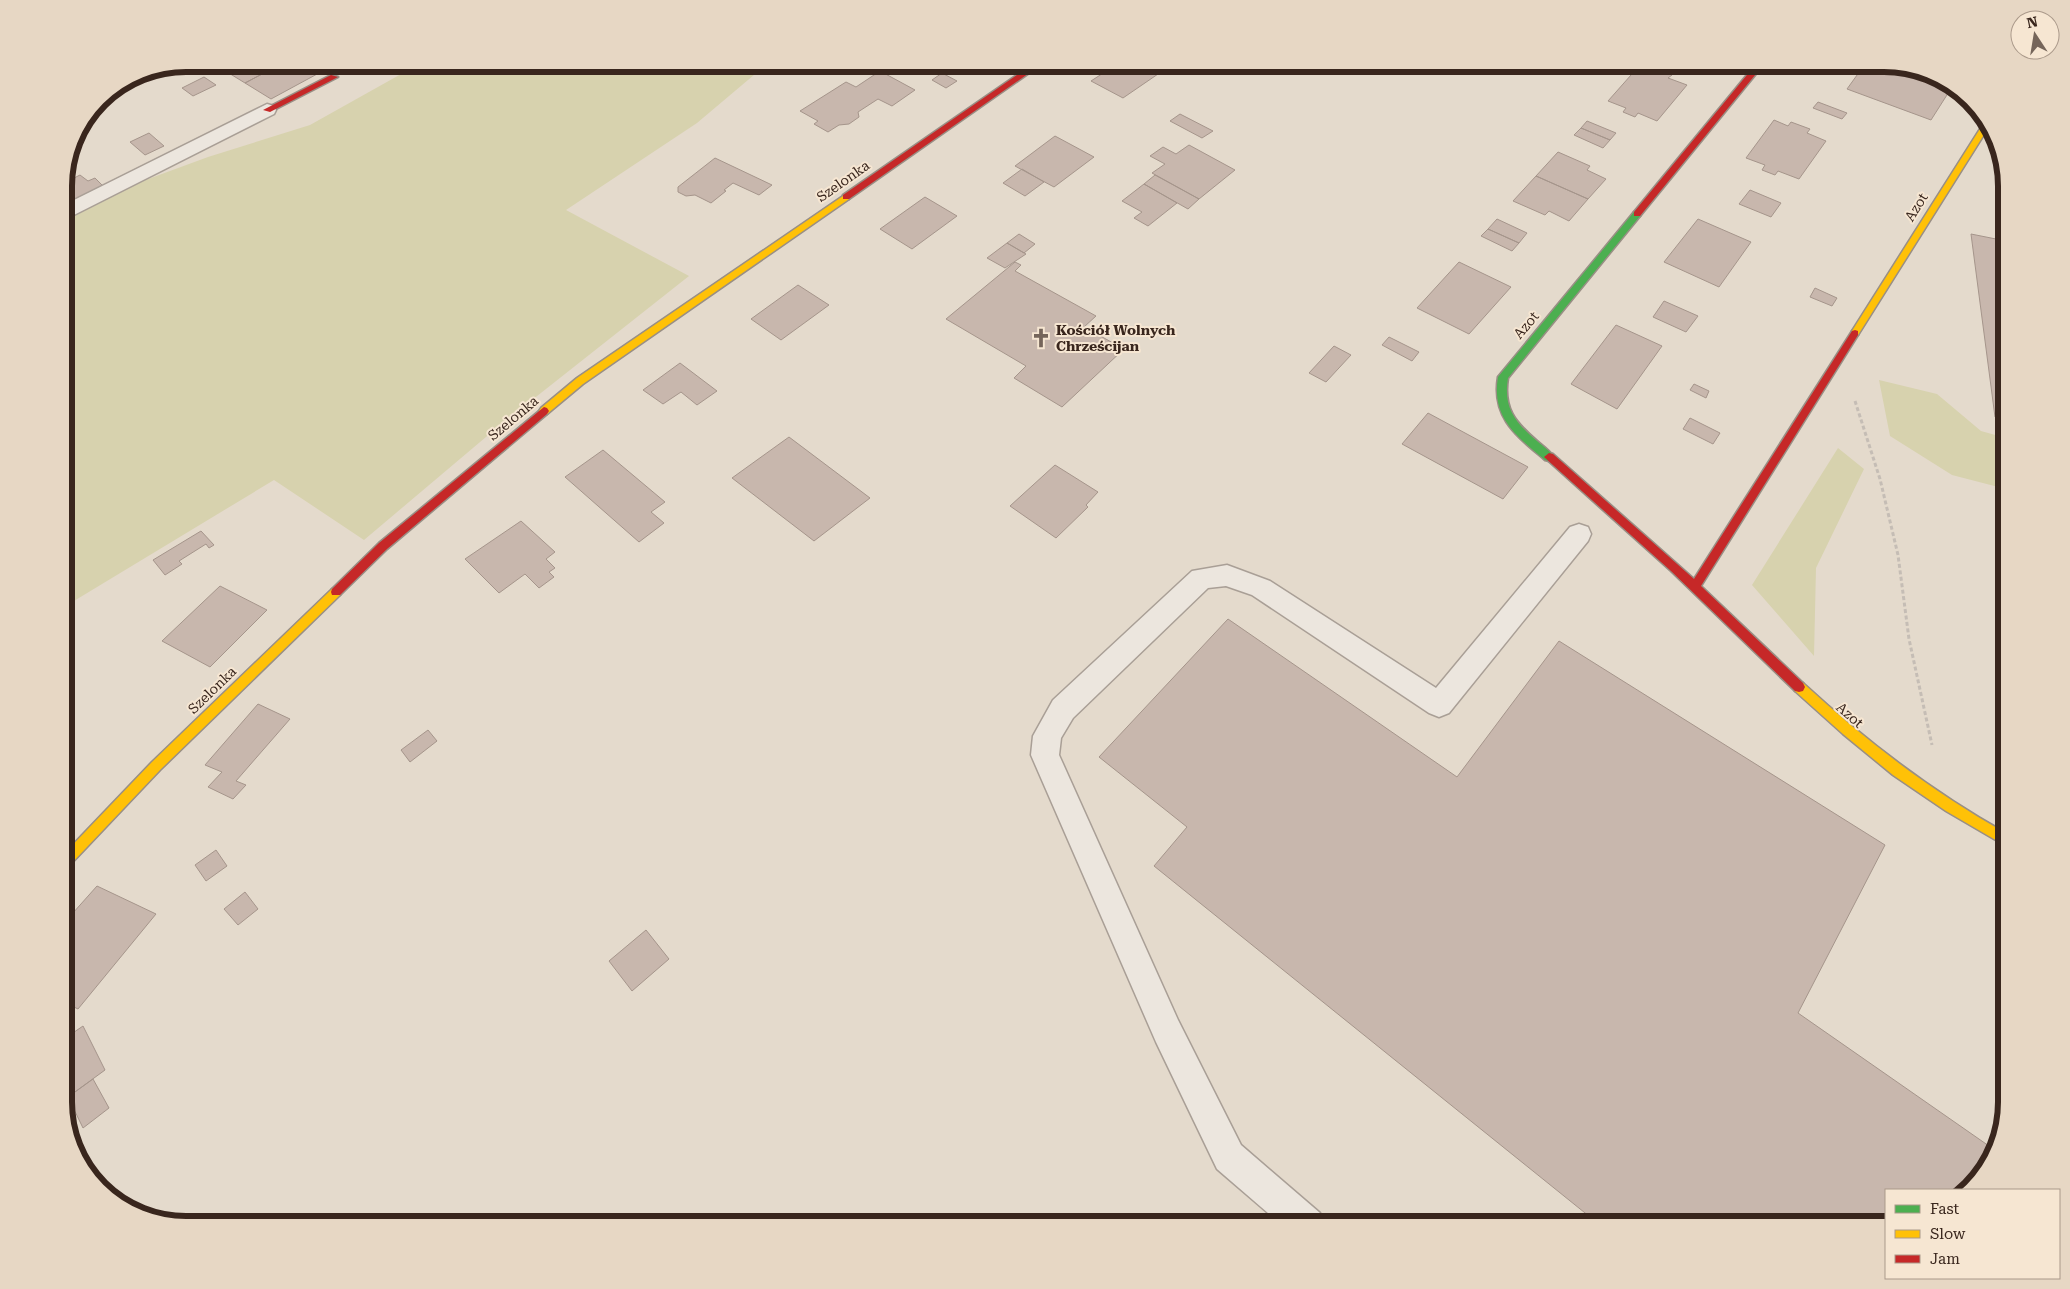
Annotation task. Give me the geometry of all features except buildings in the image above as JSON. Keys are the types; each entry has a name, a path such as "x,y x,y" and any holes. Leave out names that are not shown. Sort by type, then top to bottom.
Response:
{"street":[{"name":"Szelonka","path":"73,854 156,766 383,546 580,381 1026,72"},
{"name":"Azot","path":"1753,72 1503,377 1499,388 1499,400 1504,414 1514,426 1695,587 1834,722 1907,781 1974,824 1998,836"},
{"path":"267,110 334,77"},
{"name":"Azot","path":"1695,587 1982,130"}],"lane":[{"path":"73,208 267,110"},
{"path":"1298,1216 1229,1157 1167,1031 1045,755 1047,736 1063,709 1201,578 1218,576 1227,576 1261,588 1439,705 1579,534"}],"path":[{"path":"1854,397 1880,479 1898,555 1909,639 1933,751"}],"shaded area":[{"path":"405,72 758,72 697,123 566,210 689,276 499,426 364,540 274,480 73,602 73,207 208,157 310,125"},
{"path":"1879,380 1937,394 1981,431 1997,436 1997,487 1952,475 1890,436"},
{"path":"1838,448 1864,469 1816,568 1814,656 1752,585"}],"traffic: fast":[{"path":"1549,457 1521,432 1506,414 1502,403 1501,391 1503,377 1637,214"}],"traffic: slow":[{"path":"1855,333 1982,131"},
{"path":"544,411 580,381 846,197"},
{"path":"73,854 156,766 336,592"},
{"path":"1799,687 1848,731 1898,771 1950,807 1998,835"}],"traffic: jam":[{"path":"846,197 1026,72"},
{"path":"1637,214 1753,72"},
{"path":"267,110 334,77"},
{"path":"1695,587 1855,333"},
{"path":"336,592 383,546 544,411"},
{"path":"1549,457 1675,568 1799,687"}],"place":[{"name":"Kościół Wolnych Chrześcijan","path":"1041,338"}]}
